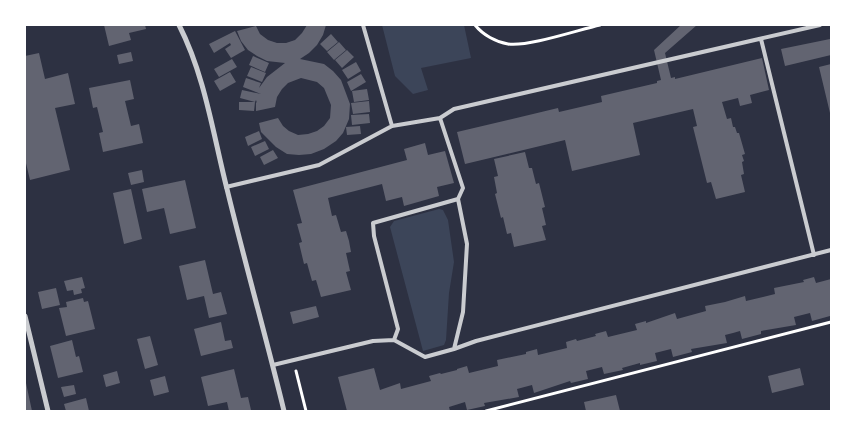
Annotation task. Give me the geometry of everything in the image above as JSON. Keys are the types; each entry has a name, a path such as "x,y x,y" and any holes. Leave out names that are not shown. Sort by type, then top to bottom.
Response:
{"street":[{"path":"179,25 190,48 214,130 226,187 284,411"},
{"path":"25,316 48,411"}],"lane":[{"path":"363,25 392,126"},
{"path":"226,187 319,165 392,126 440,118 454,110 820,25"},
{"path":"761,39 814,255"},
{"path":"440,118 462,188 458,199 467,244 463,312 454,349"},
{"path":"394,340 398,329 374,236 373,222 458,199"},
{"path":"273,365 373,341 394,340 425,357 476,341 831,250"}],"path":[{"path":"475,25 492,39 509,44 528,42 600,25"},
{"path":"486,411 831,322"},
{"path":"296,371 306,411"}],"shaded area":[{"path":"382,25 464,25 471,58 421,68 428,90 413,94 395,76"},
{"path":"439,209 443,210 448,220 454,262 449,293 446,340 444,345 423,351 390,227 394,221"}],"building":[{"path":"104,25 145,25 146,29 129,33 131,40 109,46"},
{"path":"307,25 326,25 317,45 300,59 324,64 341,80 350,104 349,119 343,133 336,141 324,149 311,154 287,154 276,147 261,132 259,123 278,118 289,131 298,135 308,134 324,126 330,118 331,105 324,88 317,82 301,78 288,83 282,89 277,97 275,107 256,111 256,100 255,102 240,98 242,90 261,94 243,87 246,78 261,83 259,88 267,77 285,63 267,61 248,50 241,41 237,31 256,26 260,34 268,40 286,43 295,40"},
{"path":"681,25 697,25 665,53 671,78 675,77 675,79 762,58 769,90 750,95 752,103 740,106 738,98 722,102 727,119 731,118 733,127 739,133 745,154 742,155 744,174 741,175 745,192 716,199 711,182 707,183 693,127 697,126 693,109 633,123 640,155 572,171 565,140 465,164 457,132 558,108 559,112 602,102 601,96 657,83 657,81 661,80 654,50"},
{"path":"235,31 245,50 231,58 225,49 231,45 230,43 214,53 209,44"},
{"path":"331,34 338,42 327,51 320,44"},
{"path":"830,39 831,55 785,66 781,49"},
{"path":"339,42 346,50 334,60 327,52"},
{"path":"347,50 354,57 342,68 335,60"},
{"path":"131,52 133,61 119,64 117,55"},
{"path":"39,53 45,79 68,73 75,104 55,108 70,170 30,180 25,159 25,56"},
{"path":"253,56 269,63 265,72 249,65"},
{"path":"232,59 237,67 219,77 214,69"},
{"path":"356,62 361,71 348,79 342,70"},
{"path":"831,64 831,113 830,113 819,67"},
{"path":"251,67 266,73 262,82 247,76"},
{"path":"230,72 236,82 220,91 214,81"},
{"path":"361,74 366,82 351,91 347,82"},
{"path":"130,80 134,99 125,101 131,126 139,124 143,143 103,152 99,133 103,132 97,107 93,108 89,88"},
{"path":"367,89 369,100 354,102 352,91"},
{"path":"369,101 370,112 353,114 351,103"},
{"path":"239,102 255,102 254,111 239,110"},
{"path":"369,114 370,123 352,125 351,115"},
{"path":"360,126 361,134 347,135 346,127"},
{"path":"259,131 262,139 248,146 245,137"},
{"path":"265,141 269,149 255,156 251,147"},
{"path":"425,143 428,155 445,151 454,183 437,187 439,196 404,206 402,197 386,201 382,184 328,198 332,216 336,215 341,232 346,231 349,241 351,252 346,253 350,271 346,272 351,290 321,297 316,280 312,281 307,263 304,264 299,243 302,242 297,224 302,223 293,190 407,160 404,149"},
{"path":"273,150 278,158 264,165 260,157"},
{"path":"525,152 536,184 539,183 545,207 542,208 546,225 542,226 546,240 514,247 511,233 507,234 503,217 501,218 495,194 497,193 494,177 498,176 494,159"},
{"path":"142,170 144,182 131,185 128,173"},
{"path":"185,180 196,228 170,234 164,208 147,212 142,189"},
{"path":"131,189 142,239 124,244 113,193"},
{"path":"205,260 213,294 221,292 227,314 209,318 204,296 187,300 179,266"},
{"path":"82,277 85,288 81,289 82,293 74,295 73,290 67,291 64,281"},
{"path":"814,277 816,283 831,279 830,316 812,321 810,313 794,317 796,325 761,331 761,334 742,339 740,331 725,335 727,343 691,349 692,352 673,357 671,349 655,353 657,361 640,365 640,363 622,368 623,370 604,374 602,367 586,371 588,379 571,383 570,381 534,393 532,385 517,389 519,397 484,403 485,406 467,410 465,402 449,407 450,411 347,411 338,377 374,368 380,390 400,383 401,389 431,381 429,376 467,366 469,373 498,366 497,360 526,354 526,352 537,349 538,355 567,348 566,342 596,336 595,334 606,331 608,337 637,330 635,324 646,321 646,323 675,313 677,319 706,311 705,306 745,296 746,301 775,294 774,288 804,282 803,280"},
{"path":"56,288 60,305 42,309 38,292"},
{"path":"83,298 84,302 88,301 95,329 66,336 59,308 67,307 66,302"},
{"path":"316,306 319,317 293,324 290,312"},
{"path":"221,322 225,341 231,340 233,348 201,356 194,329"},
{"path":"150,336 158,365 145,369 137,339"},
{"path":"72,340 76,357 79,356 83,372 58,378 50,346"},
{"path":"800,368 804,385 772,393 768,376"},
{"path":"234,369 241,398 248,397 251,410 229,411 227,402 208,406 201,377"},
{"path":"117,371 120,383 106,387 103,375"},
{"path":"165,376 169,392 154,396 150,380"},
{"path":"26,383 32,411 25,411"},
{"path":"74,385 76,394 64,397 61,387"},
{"path":"616,395 620,411 586,411 584,402"},
{"path":"86,398 89,411 66,411 64,404"}]}
